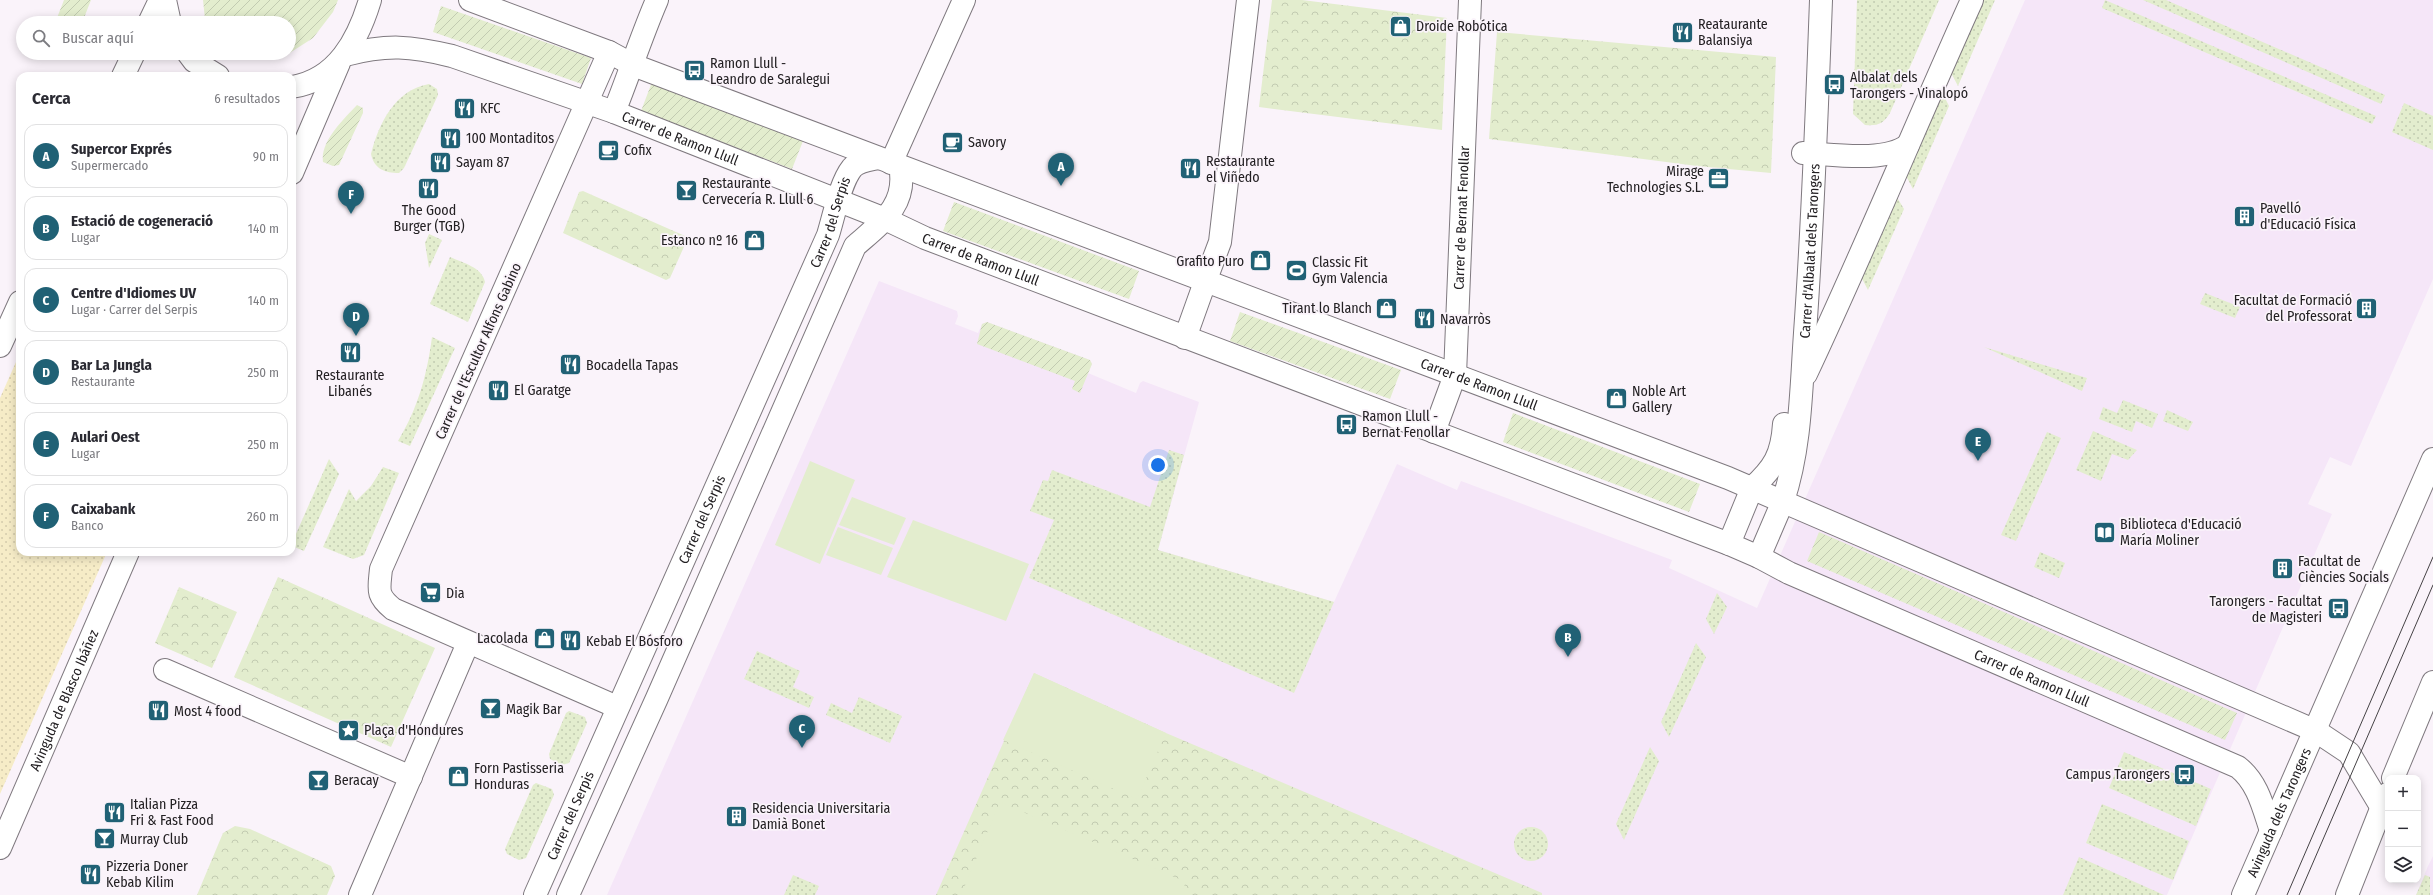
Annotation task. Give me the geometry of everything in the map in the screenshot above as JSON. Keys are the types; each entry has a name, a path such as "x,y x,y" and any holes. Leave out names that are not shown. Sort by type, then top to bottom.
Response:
{"main road":[{"path":"152,16 160,0"},
{"path":"165,0 166,16"},
{"path":"296,164 342,59 365,17 370,0"},
{"name":"Carrer de Ramon Llull","path":"470,0 609,52 633,65 1752,488 2316,731"},
{"path":"614,112 633,65 643,32 657,0"},
{"name":"Carrer del Serpis","path":"890,162 964,0"},
{"path":"1185,338 1220,242 1248,0"},
{"name":"Carrer de Bernat Fenollar","path":"1434,432 1455,375 1470,0"},
{"name":"Carrer d'Albalat dels Tarongers","path":"1782,501 1794,462 1813,221 1809,153 1808,0"},
{"name":"Carrer d'Albalat dels Tarongers","path":"1752,488 1774,464 1781,449 1783,436 1809,153 1821,0"},
{"path":"1801,385 1853,273 1972,0"},
{"name":"Carrer de Ramon Llull","path":"342,59 384,47 430,50 452,56 614,112 838,202 885,219 933,241 1729,544 1760,557 1789,573 2238,767 2254,784 2271,831"},
{"name":"Carrer de l'Escultor Alfons Gabino","path":"468,643 393,609 382,600 378,592 381,569 588,103 609,52"},
{"path":"296,87 302,86 324,75 342,59"},
{"path":"125,72 131,60"},
{"path":"193,60 212,72"},
{"path":"1809,153 1886,155 1900,151 1908,145"},
{"name":"Carrer del Serpis","path":"535,895 617,707 828,235 838,202 853,168 863,161 890,162 903,178 898,203 885,219 855,246 657,698 568,895"},
{"path":"0,346 16,311"},
{"name":"Avinguda dels Tarongers","path":"2243,895 2316,731 2433,459"},
{"path":"1729,544 1752,488"},
{"path":"1760,557 1782,501"},
{"name":"Avinguda de Blasco Ibáñez","path":"0,848 126,556"},
{"path":"360,895 468,643 617,707"},
{"path":"165,670 411,777"},
{"path":"2394,775 2433,682"},
{"name":"Avinguda dels Tarongers","path":"2316,731 2349,753 2385,799 2347,895"}],"shaded area":[{"path":"2025,0 2433,0 2433,279 2351,466 2330,457 2308,504 2332,514 2167,895 607,895 879,281 957,311 958,316 955,324 978,333 982,324 987,322 1090,360 1092,364 1088,373 1136,393 1140,383 1143,381 1199,402 1158,550 1334,602 1397,464 1457,490 1461,481 1672,560 1669,568 1757,608"},
{"path":"2433,856 2433,895 2416,895 2421,883"}],"green space":[{"path":"64,0 91,0 85,16 58,16"},
{"path":"203,0 338,0 333,12 313,38 296,49 296,16 205,16"},
{"path":"1272,0 1302,0 1447,18 1442,130 1259,107"},
{"path":"1857,0 1939,0 1890,113 1880,124 1865,125 1853,114"},
{"path":"1981,0 1995,0 1958,86 1950,71"},
{"path":"2105,0 2376,116 2372,124 2102,8"},
{"path":"2143,0 2166,0 2385,95 2381,104"},
{"path":"441,6 591,58 582,84 433,32"},
{"path":"1497,32 1776,57 1771,173 1697,166 1489,139"},
{"path":"652,82 803,141 792,169 641,111"},
{"path":"429,84 437,89 438,95 404,168 399,173 385,171 377,167 371,154 374,142 390,110 407,93 417,87"},
{"path":"1941,90 1949,106 1913,189 1905,174"},
{"path":"2404,103 2433,116 2433,150 2392,132"},
{"path":"357,105 363,108 363,113 339,165 333,166 323,162 325,146 329,138"},
{"path":"583,191 685,236 687,240 670,278 666,280 563,233 579,192"},
{"path":"1895,194 1904,209 1868,290 1860,275"},
{"path":"954,202 1139,271 1129,299 943,231"},
{"path":"429,234 442,240 429,268 425,243"},
{"path":"450,257 476,269 483,277 485,282 468,322 430,304"},
{"path":"2205,293 2240,307 2235,318 2200,304"},
{"path":"1240,312 1401,370 1390,399 1230,341"},
{"path":"987,322 1090,360 1092,364 1080,393 1072,389 1075,381 977,344 982,324"},
{"path":"432,337 455,348 410,446 398,441 411,416 421,391"},
{"path":"1984,347 2087,378 2082,391"},
{"path":"2123,400 2158,414 2152,428 2136,421 2132,432 2099,419 2103,407 2117,413"},
{"path":"2167,410 2193,422 2188,431 2163,421"},
{"path":"1513,413 1700,484 1689,512 1503,442"},
{"path":"2093,431 2137,450 2128,460 2112,454 2101,481 2076,470"},
{"path":"2047,432 2061,438 2016,541 2001,535"},
{"path":"1169,450 1184,455 1158,550 1334,602 1294,693 1029,578 1054,520 1030,511 1043,480 1048,481 1052,470 1150,507"},
{"path":"329,459 339,474 304,551 296,548 296,534"},
{"path":"810,461 855,480 820,564 775,545"},
{"path":"383,467 399,473 364,555 353,559 323,547 349,489 356,501 371,486"},
{"path":"852,497 906,518 894,545 839,525"},
{"path":"913,520 1029,564 1006,621 887,577"},
{"path":"838,527 893,548 881,575 826,555"},
{"path":"1819,532 2237,713 2225,740 1807,561"},
{"path":"2040,552 2065,563 2059,578 2034,567"},
{"path":"278,577 435,648 391,747 234,677"},
{"path":"179,587 237,612 212,668 155,643"},
{"path":"1717,593 1727,607 1714,634 1706,619"},
{"path":"1696,643 1706,657 1669,737 1661,722"},
{"path":"757,651 800,671 793,687 814,697 809,708 744,679"},
{"path":"1034,673 1166,733 1542,893 1542,895 936,895"},
{"path":"1034,673 1166,733 1137,799 1003,740"},
{"path":"859,697 902,716 890,743 826,715 831,703 852,713"},
{"path":"569,711 585,717 587,723 569,763 562,765 550,759 549,754 566,713"},
{"path":"1650,747 1659,761 1624,840 1616,824"},
{"path":"2124,752 2211,789 2196,826 2109,788"},
{"path":"536,783 552,789 554,795 526,858 519,860 507,854 505,849 533,785"},
{"path":"1000,802 1186,882 1180,895 961,895"},
{"path":"2102,804 2189,841 2173,880 2086,843"},
{"path":"235,826 250,829 331,866 335,876 327,895 197,895 223,833"},
{"path":"1534,827 1543,832 1547,837 1547,851 1543,856 1538,860 1528,861 1524,860 1515,851 1514,841 1515,837 1524,828"},
{"path":"2079,857 2164,895 2063,895"},
{"path":"793,875 819,886 815,895 784,895"},
{"path":"2425,875 2430,877 2430,895 2416,895"}],"sand":[{"path":"16,362 16,556 105,556 0,794 0,398"}],"tram line":[{"path":"2287,895 2433,557"},
{"path":"2299,895 2433,585"}],"place":[{"name":"Droide Robótica","path":"1400,26"},
{"name":"Reataurante Balansiya","path":"1682,32"},
{"name":"Ramon Llull - Leandro de Saralegui","path":"695,71"},
{"name":"Albalat dels Tarongers - Vinalopó","path":"1834,85"},
{"name":"KFC","path":"464,108"},
{"name":"100 Montaditos","path":"450,138"},
{"name":"Savory","path":"952,142"},
{"name":"Cofix","path":"609,150"},
{"name":"Sayam 87","path":"440,162"},
{"name":"Restaurante el Viñedo","path":"1190,169"},
{"name":"Mirage Technologies S.L.","path":"1719,179"},
{"name":"Supercor Exprés","path":"1061,186"},
{"name":"The Good Burger (TGB)","path":"429,188"},
{"name":"Restaurante Cervecería R. Llull 6","path":"686,191"},
{"name":"Caixabank","path":"351,214"},
{"name":"Pavelló d'Educació Física","path":"2244,216"},
{"name":"Estanco nº 16","path":"754,240"},
{"name":"Grafito Puro","path":"1260,261"},
{"name":"Classic Fit Gym Valencia","path":"1296,270"},
{"name":"Tirant lo Blanch","path":"1387,308"},
{"name":"Facultat de Formació del Professorat","path":"2367,308"},
{"name":"Navarròs","path":"1425,319"},
{"name":"Bar La Jungla","path":"356,336"},
{"name":"Restaurante Libanés","path":"350,353"},
{"name":"Bocadella Tapas","path":"570,365"},
{"name":"El Garatge","path":"499,390"},
{"name":"Noble Art Gallery","path":"1617,399"},
{"name":"Ramon Llull - Bernat Fenollar","path":"1347,424"},
{"name":"Aulari Oest","path":"1978,461"},
{"name":"Biblioteca d'Educació María Moliner","path":"2105,532"},
{"name":"Facultat de Ciències Socials","path":"2283,569"},
{"name":"Dia","path":"430,593"},
{"name":"Tarongers - Facultat de Magisteri","path":"2338,609"},
{"name":"Lacolada","path":"544,638"},
{"name":"Kebab El Bósforo","path":"570,641"},
{"name":"Estació de cogeneració","path":"1568,657"},
{"name":"Magik Bar","path":"491,709"},
{"name":"Most 4 food","path":"158,711"},
{"name":"Plaça d'Hondures","path":"348,730"},
{"name":"Centre d'Idiomes UV","path":"802,748"},
{"name":"Campus Tarongers","path":"2185,774"},
{"name":"Forn Pastisseria Honduras","path":"459,776"},
{"name":"Beracay","path":"319,780"},
{"name":"Italian Pizza Fri & Fast Food","path":"115,812"},
{"name":"Residencia Universitaria Damià Bonet","path":"736,816"},
{"name":"Murray Club","path":"105,839"},
{"name":"Pizzeria Doner Kebab Kilim","path":"90,874"}]}
